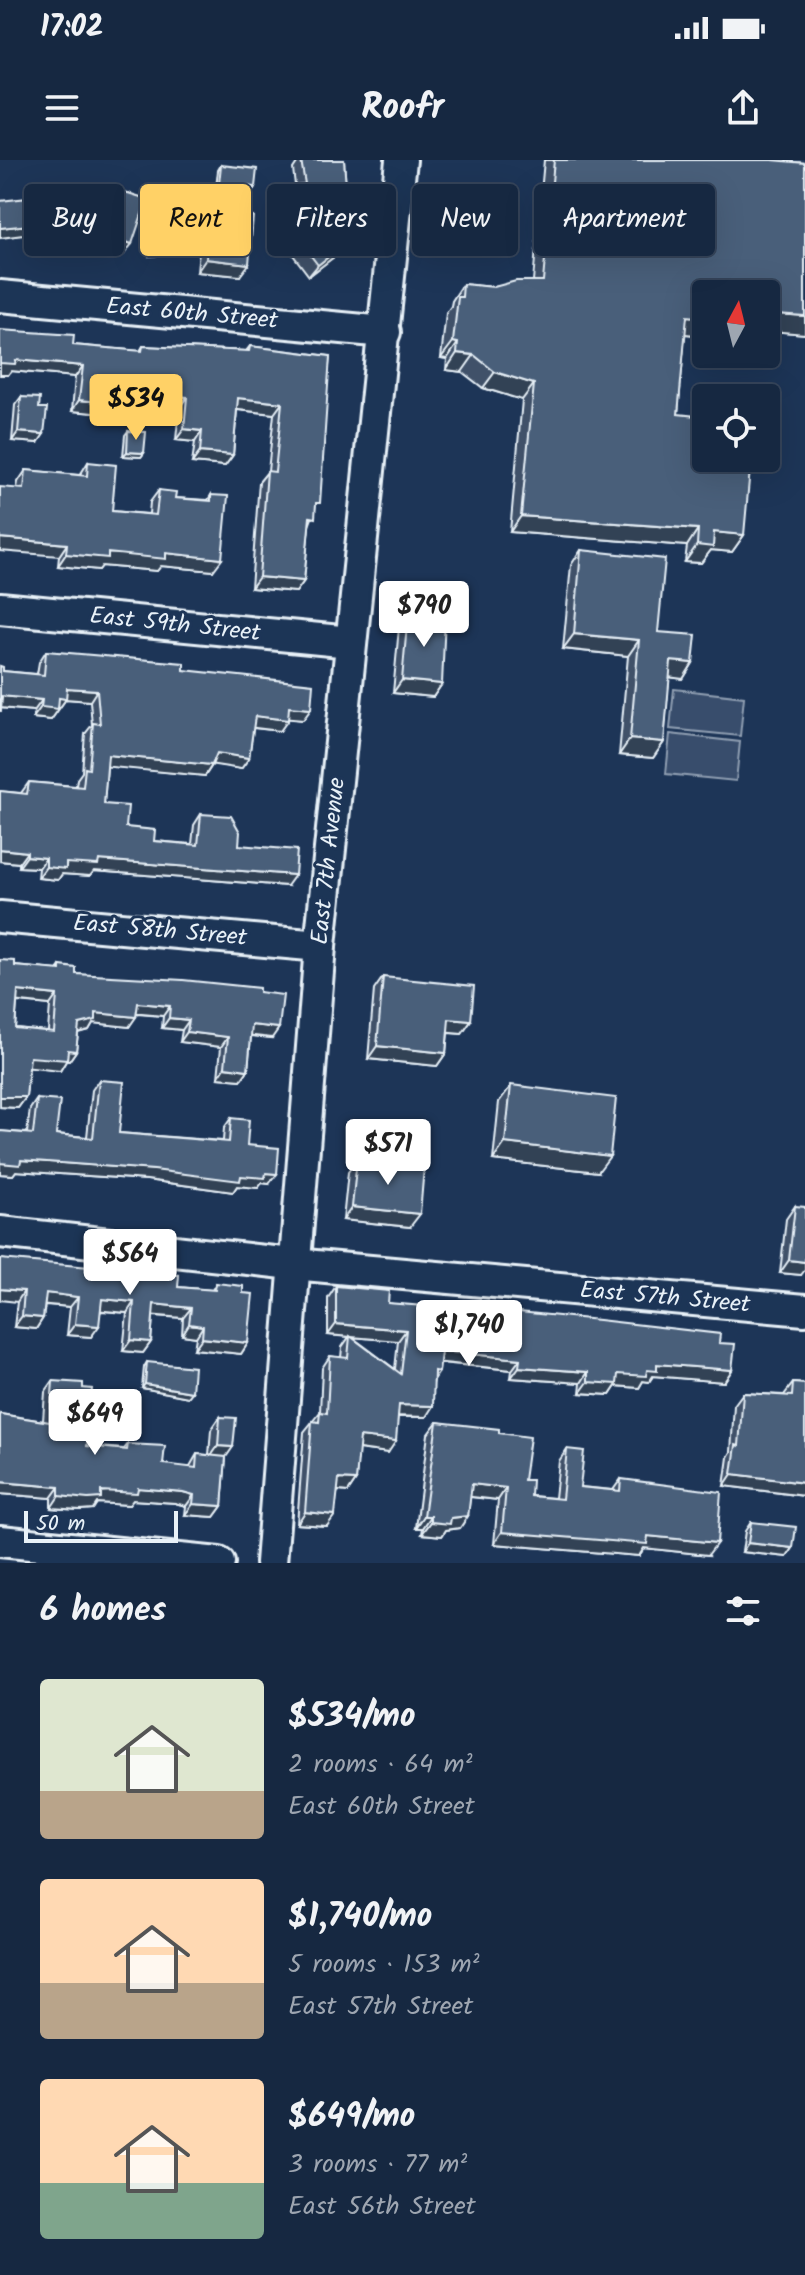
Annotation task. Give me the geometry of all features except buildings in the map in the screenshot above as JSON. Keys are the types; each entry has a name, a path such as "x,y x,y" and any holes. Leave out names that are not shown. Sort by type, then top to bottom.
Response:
{"street":[{"name":"East 7th Avenue","path":"271,1563 320,946 401,160"},
{"name":"East 60th Street","path":"0,296 385,332"},
{"name":"East 59th Street","path":"0,608 351,642"},
{"name":"East 58th Street","path":"0,917 320,946"},
{"name":"East 57th Street","path":"0,1232 293,1264 805,1310"},
{"path":"0,1541 219,1563"}],"shaded area":[{"path":"674,689 744,697 740,736 670,729"},
{"path":"670,734 740,742 736,781 666,774"}]}
